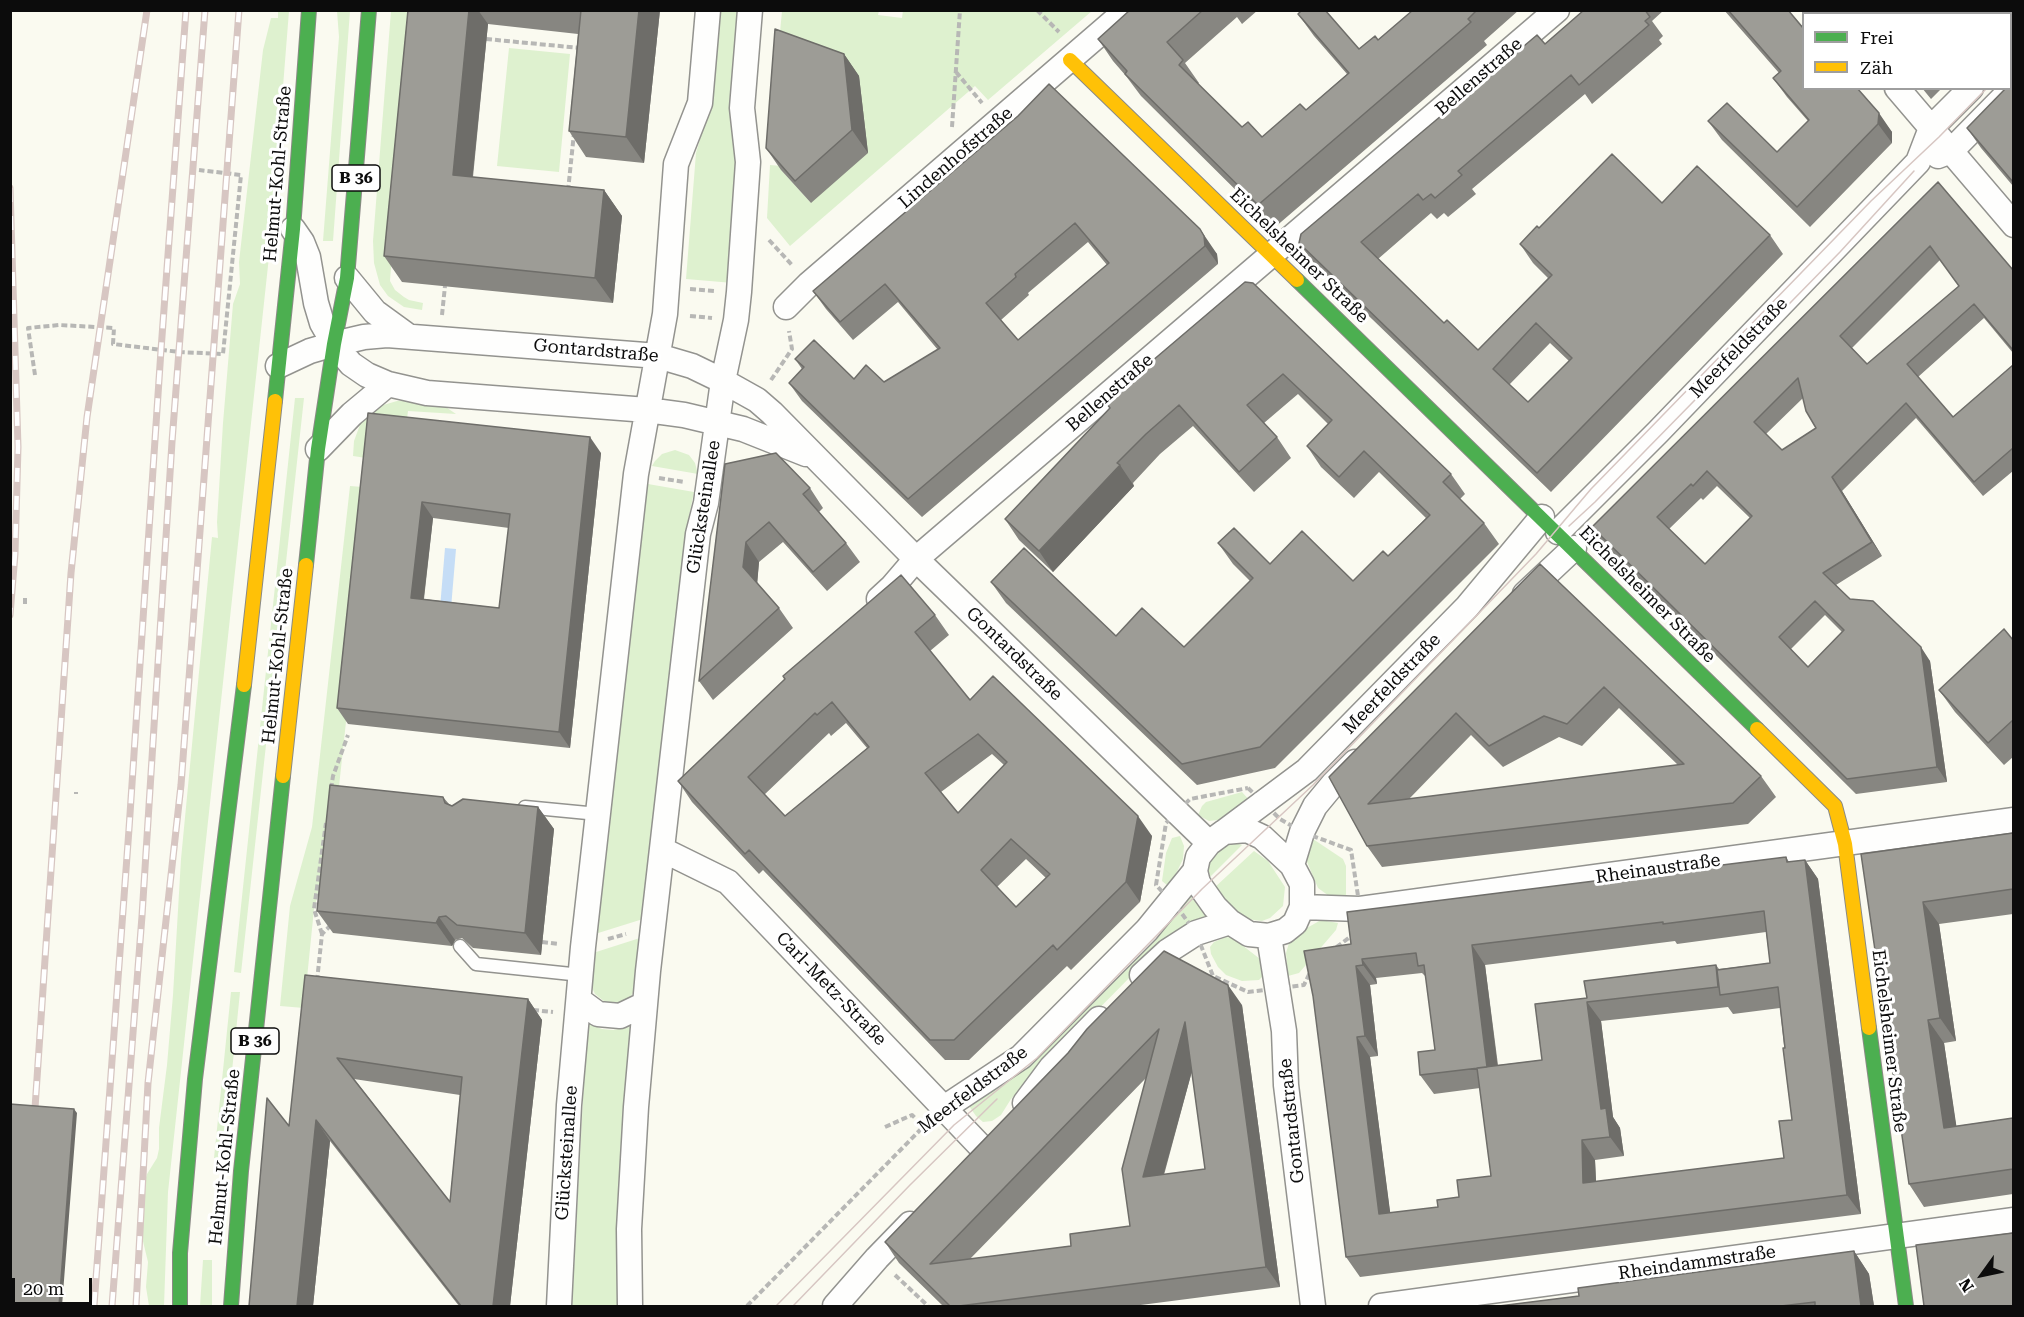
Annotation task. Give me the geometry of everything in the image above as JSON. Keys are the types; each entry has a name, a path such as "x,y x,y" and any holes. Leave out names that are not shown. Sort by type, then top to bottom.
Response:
{"main road":[{"name":"Helmut-Kohl-Straße","path":"180,1306 180,1253 195,1079 251,629 293,229 309,10"},
{"name":"Helmut-Kohl-Straße","path":"231,1306 241,1171 318,449 347,278 369,10"},
{"name":"Eichelsheimer Straße","path":"1070,60 1558,533 1835,806 1845,844 1905,1306"}],"street":[{"name":"Glücksteinallee","path":"559,1306 569,1105 583,947 636,474 664,314 676,164 700,103 708,10"},
{"name":"Glücksteinallee","path":"630,1306 630,1229 636,1107 653,925 698,534 708,486 723,381 736,320 748,162 742,108 750,10"},
{"name":"Lindenhofstraße","path":"786,307 808,284 1126,10"},
{"name":"Bellenstraße","path":"866,610 892,587 916,559 1557,10"},
{"path":"1899,90 2013,225"},
{"name":"Meerfeldstraße","path":"1216,838 1287,787 1325,752 1467,607 1558,533 1918,162 1931,128 1969,90"},
{"name":"Meerfeldstraße","path":"1918,162 1951,151 2010,90"},
{"name":"Gontardstraße","path":"293,229 308,257 322,323 334,344 351,364 367,375 388,384 450,396 678,414 766,438 795,448 821,462"},
{"path":"347,278 375,312 408,336"},
{"name":"Gontardstraße","path":"278,366 310,351 334,344 375,335 408,336 658,356 692,366 723,381 757,400 772,413 916,559 1178,812 1216,838"},
{"path":"318,449 352,414 388,384"},
{"name":"Meerfeldstraße","path":"1512,606 1558,533"},
{"name":"Meerfeldstraße","path":"1292,865 1302,832 1315,806 1374,742"},
{"name":"Rheinaustraße","path":"1302,907 1360,909 2013,820"},
{"path":"1247,830 1262,837 1292,865 1302,884 1302,907 1296,922 1285,931 1269,936 1249,934 1230,922 1203,891 1195,871 1198,857 1216,838 1247,830"},
{"name":"Carl-Metz-Straße","path":"663,849 728,882 944,1108 997,1135"},
{"name":"Meerfeldstraße","path":"944,1108 1021,1058 1147,930 1195,871"},
{"name":"Meerfeldstraße","path":"965,1168 997,1135 1051,1068 1168,951 1196,933 1230,922"},
{"name":"Gontardstraße","path":"1269,936 1284,1031 1286,1085 1313,1306"},
{"path":"579,1000 598,1014 620,1016 645,1004"},
{"path":"835,1306 877,1258 925,1209"},
{"name":"Rheindammstraße","path":"1381,1306 2013,1220"}],"lane":[{"path":"510,806 598,814"},
{"path":"460,946 476,964 581,975"}],"path":[{"path":"949,163 960,10"},
{"path":"486,39 582,48 581,59"},
{"path":"956,71 998,122"},
{"path":"568,192 574,125"},
{"path":"35,375 28,328 47,325 114,328 113,344 223,354 241,175 199,170"},
{"path":"744,212 808,284"},
{"path":"443,297 445,286"},
{"path":"757,400 792,349 786,307"},
{"path":"664,314 736,320"},
{"path":"636,474 708,486"},
{"path":"25,597 25,604"},
{"path":"330,798 333,776 348,735"},
{"path":"1248,788 1263,803 1280,819 1302,832 1352,850 1360,909 1358,931 1314,964 1304,985 1248,992 1213,976 1196,933 1156,885 1166,823 1191,799 1248,788"},
{"path":"316,991 322,934 314,909 327,820"},
{"path":"322,934 334,921"},
{"path":"583,947 653,925"},
{"path":"530,1010 554,1012"},
{"name":"Meerfeldstraße","path":"747,1306 923,1126 944,1108"},
{"path":"885,1127 912,1114 931,1133"},
{"path":"877,1258 928,1306"}],"green space":[{"path":"903,10 1092,11 988,100 975,86 790,246 767,218 770,165 782,166 781,170 811,203 791,52 779,43 782,11 879,11 878,15 902,18"},
{"path":"278,11 289,11 271,238 168,1192 164,1306 149,1306 146,1287 148,1262 141,1233 143,1187 159,1149 159,1128 173,995 181,859 212,537 218,538 223,423 233,304 240,284 239,262 263,50 271,18 278,18"},
{"path":"337,11 350,11 333,241 323,241 339,37"},
{"path":"391,11 411,11 390,281 395,290 404,297 423,303 422,310 404,307 388,296 380,285 374,263 373,241"},
{"path":"716,11 743,11 741,135 733,283 686,279 696,153 708,112"},
{"path":"509,48 570,54 559,172 497,166"},
{"path":"295,398 304,398 241,973 234,972"},
{"path":"412,400 440,403 456,414 408,411 407,419 379,417 337,805 328,859 314,909 304,1008 280,1006 290,906 312,827 350,486 363,487 366,458 353,456 354,441 361,422 380,406"},
{"path":"675,450 689,455 695,463 698,474 652,466 662,454"},
{"path":"648,484 694,492 685,536 643,919 595,934 638,535"},
{"path":"1242,792 1250,801 1218,820 1209,821 1198,815 1206,802"},
{"path":"1180,836 1184,846 1183,859 1168,886 1162,881 1166,853 1172,838"},
{"path":"1308,838 1343,859 1346,866 1346,898 1329,896 1318,888 1305,857"},
{"path":"1233,842 1242,845 1210,877 1207,865 1209,859 1227,844"},
{"path":"1254,851 1268,861 1285,887 1283,906 1270,918 1262,921 1246,919 1214,888"},
{"path":"1188,892 1208,918 1144,963 1011,1099 1001,1115 992,1121 983,1122 976,1116 969,1106 972,1097"},
{"path":"1321,920 1338,923 1336,930 1299,973 1288,976 1286,953 1289,943 1298,933"},
{"path":"643,937 637,985 630,998 619,1003 605,1002 595,994 590,983 593,953"},
{"path":"1226,937 1233,938 1260,959 1263,976 1259,980 1242,981 1226,975 1218,967 1210,947 1214,942"},
{"path":"231,992 240,992 231,1081 222,1158 214,1158"},
{"path":"587,1023 602,1029 613,1030 635,1026 621,1306 572,1306"},
{"path":"203,1260 212,1260 212,1306 200,1306"}],"water":[{"path":"445,548 456,549 451,608 440,608"}],"building":[{"path":"408,10 469,10 453,175 604,190 595,278 384,256"},
{"path":"581,10 639,10 626,137 569,131"},
{"path":"1130,10 1203,10 1167,42 1183,60 1179,65 1242,127 1248,122 1262,137 1300,104 1306,110 1349,73 1298,14 1302,10 1325,10 1359,49 1375,36 1378,40 1413,10 1477,10 1468,19 1471,22 1258,205 1125,74 1127,71 1098,39"},
{"path":"1584,10 1645,10 1650,17 1645,21 1649,25 1579,85 1571,75 1458,171 1462,175 1435,198 1431,194 1423,200 1418,194 1361,242 1444,323 1447,320 1478,350 1552,275 1520,244 1537,226 1539,228 1612,154 1662,203 1697,166 1770,235 1537,473 1299,243 1301,234 1537,35 1545,44","holes":["1536,323 1572,358 1528,402 1493,369"]},
{"path":"1728,10 1788,10 1802,27 1802,90 1859,90 1879,113 1878,124 1797,207 1708,121 1727,103 1777,152 1809,120 1773,78 1781,71"},
{"path":"1858,10 1981,10 1980,12 1860,12"},
{"path":"775,29 844,54 852,130 795,181 766,148"},
{"path":"2012,82 2013,182 1967,128 2004,90 2012,90"},
{"path":"1049,84 1200,229 1204,236 1205,246 908,499 789,383 804,367 795,359 814,340 854,379 866,365 884,382 940,348 885,284 840,322 813,291 1018,116","holes":["1075,223 1109,263 1018,340 986,303 1016,277 1015,274"]},
{"path":"1938,182 2013,270 2013,350 1974,304 1907,364 1953,417 2013,365 2013,448 1974,482 1906,403 1832,477 1872,542 1823,573 1850,599 1873,601 1921,647 1937,767 1847,779 1592,527","holes":["1930,246 1959,286 1867,364 1840,336","1798,378 1806,411 1816,428 1782,450 1754,422","1707,471 1752,516 1705,564 1657,517 1691,484 1693,486","1815,601 1844,630 1808,667 1779,637"]},
{"path":"1245,282 1253,283 1451,474 1443,482 1484,523 1260,747 1182,764 991,582 1024,548 1116,636 1142,608 1184,647 1253,578 1218,543 1234,528 1270,564 1302,531 1353,581 1383,551 1388,556 1430,515 1364,451 1339,477 1307,446 1332,420 1283,374 1247,405 1277,437 1239,472 1179,405 1117,463 1120,465 1039,551 1005,519 1110,408 1105,401"},
{"path":"368,413 590,437 559,732 337,708","holes":["422,502 510,514 499,608 411,598"]},
{"path":"776,453 810,488 803,494 846,543 813,572 769,522 746,542 743,567 779,608 699,681 725,464"},
{"path":"1540,564 1761,776 1733,803 1367,846 1329,777","holes":["1604,687 1684,764 1368,804 1456,713 1489,746 1544,716 1567,724"]},
{"path":"901,575 935,615 915,632 970,700 993,676 1138,816 1126,882 1057,950 1053,945 954,1040 930,1040 749,850 745,854 678,781 785,679 783,676","holes":["832,702 869,747 785,816 748,777 815,713 817,715","978,734 1007,762 958,813 925,773","1011,839 1050,874 1016,907 981,870"]},
{"path":"2004,629 2013,640 2013,720 1988,743 1939,690"},
{"path":"330,785 443,797 445,803 452,806 463,799 538,807 525,933 457,925 446,916 439,917 436,923 317,911"},
{"path":"2013,833 2013,889 1923,902 1940,1018 1928,1020 1944,1128 2013,1118 2013,1169 1909,1184 1861,854"},
{"path":"1786,857 1787,862 1805,860 1847,1195 1346,1257 1313,996 1304,951 1351,944 1347,912","holes":["1764,911 1770,963 1717,970 1720,995 1778,987 1792,1120 1779,1121 1784,1158 1583,1183 1582,1140 1610,1137 1606,1108 1601,1109 1587,1002 1718,987 1716,965 1584,981 1587,998 1535,1004 1542,1060 1487,1067 1472,945","1416,953 1418,966 1424,965 1435,1050 1418,1052 1420,1075 1477,1068 1491,1176 1457,1180 1459,1197 1437,1200 1438,1207 1379,1214 1357,1037 1365,1036 1356,966 1363,965 1362,959"]},
{"path":"1164,951 1228,985 1266,1267 950,1306 885,1242 1068,1053 1087,1029","holes":["1185,1022 1205,1169 1143,1177","1159,1029 1122,1169 1130,1226 1070,1234 1071,1246 930,1264"]},
{"path":"305,975 528,999 493,1306 461,1306 316,1120 297,1306 249,1306 267,1098 289,1126","holes":["337,1058 462,1077 450,1202"]},
{"path":"10,1104 74,1109 59,1306 10,1306"},
{"path":"2013,1233 2013,1306 1924,1306 1916,1245"},
{"path":"1854,1251 1861,1306 1815,1306 1815,1302 1781,1306 1499,1306 1579,1296 1578,1288"}],"tram line":[{"path":"776,1306 954,1125 1037,1058 1202,889 1313,785 1536,554 1591,489 1871,201 1985,90"},
{"path":"1569,526 1840,252 1914,171"},
{"path":"793,1306 997,1099"}],"railway":[{"path":"34,1123 71,573 87,417 147,10"},
{"path":"94,1306 186,10"},
{"path":"112,1306 142,916 172,442 205,10"},
{"path":"136,1306 148,1083 181,785 239,10"},
{"path":"10,188 18,447 15,554 10,615"}],"traffic: fast":[{"path":"275,401 293,229 309,10"},
{"path":"306,565 318,449 347,278 369,10"},
{"path":"1297,280 1757,729"},
{"path":"180,1306 180,1253 195,1079 244,685"},
{"path":"231,1306 241,1171 283,776"},
{"path":"1869,1028 1906,1306"}],"traffic: slow":[{"path":"1070,60 1297,280"},
{"path":"244,685 275,401"},
{"path":"283,776 306,565"},
{"path":"1757,729 1835,806 1845,844 1869,1028"}]}
